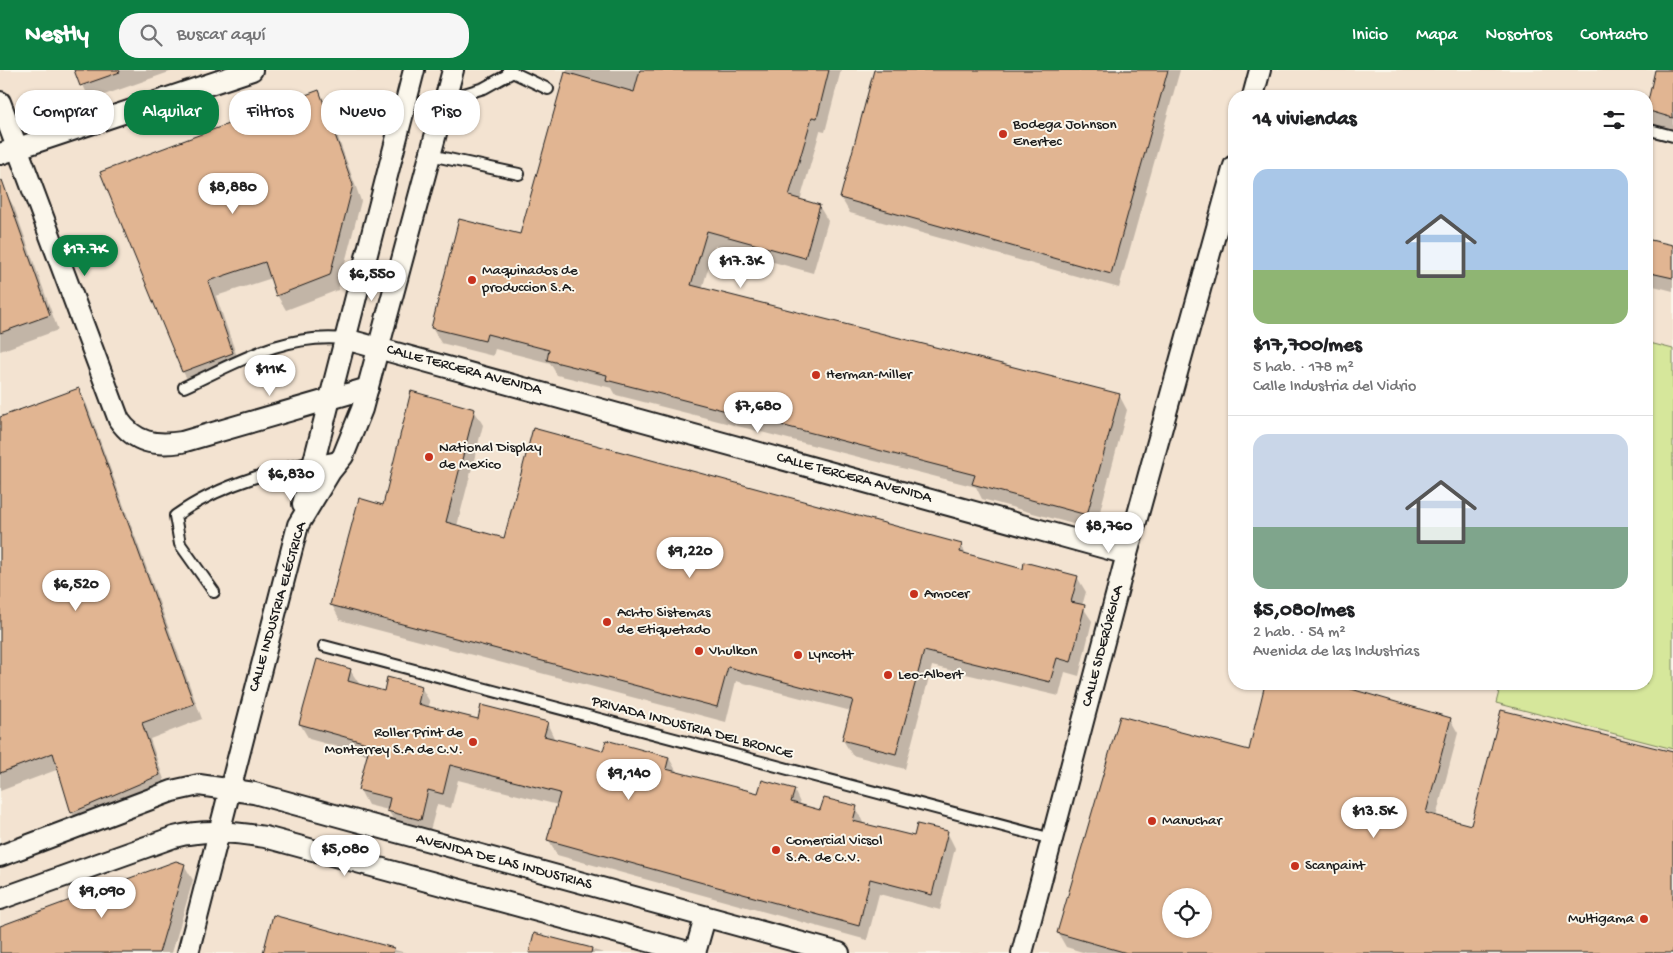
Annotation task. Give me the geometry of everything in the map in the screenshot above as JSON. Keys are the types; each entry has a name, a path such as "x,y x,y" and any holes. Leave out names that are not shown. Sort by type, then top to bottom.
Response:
{"street":[{"path":"9,151 252,70"},
{"path":"298,525 414,70"},
{"name":"CALLE INDUSTRIA ELÉCTRICA","path":"447,90 453,70"},
{"path":"1255,90 1260,70"},
{"path":"0,102 9,151 119,420 133,437 164,445 182,442 368,388"},
{"name":"CALLE INDUSTRIA ELÉCTRICA","path":"188,953 298,525 326,479 343,456 354,430 368,388 435,135"},
{"name":"CALLE SIDERÚRGICA","path":"1022,953 1127,554 1228,188"},
{"name":"CALLE TERCERA AVENIDA","path":"345,339 1127,554"},
{"name":"AVENIDA DE LAS INDUSTRIAS","path":"0,856 172,791 199,785 273,798 705,918 839,953"},
{"path":"0,899 174,837 193,832 218,831 265,837 693,953 705,918"}],"lane":[{"path":"477,90 484,88 510,71 548,90"},
{"path":"1653,131 1673,136"},
{"path":"430,155 519,174"},
{"path":"184,387 264,350 301,339 323,337 345,339"},
{"path":"214,592 180,544 175,516 197,500 260,476 314,461 343,456"},
{"name":"PRIVADA INDUSTRIA DEL BRONCE","path":"324,646 1052,838"}],"shaded area":[{"path":"0,70 1673,70 1673,953 0,953"}],"green space":[{"path":"1653,344 1673,349 1673,749 1496,703 1499,690 1653,690"}],"building":[{"path":"74,70 119,70 120,72 80,86"},
{"path":"640,70 829,70 817,118 812,117 789,196 820,205 805,258 707,231 691,285 1120,394 1087,515 972,484 975,475 606,380 607,375 547,360 549,350 487,334 485,341 431,328 459,219 520,234 565,72 634,92"},
{"name":"Bodega Johnson Enertec","path":"874,70 1168,70 1111,274 840,198"},
{"path":"1655,70 1673,70 1673,118 1653,112 1653,90 1650,90"},
{"path":"319,90 321,96 321,135 335,135 353,185 330,275 276,296 265,262 208,281 233,353 182,372 100,172 199,135 219,135 219,127 229,124 229,135 311,135 311,93"},
{"path":"2,180 50,315 0,333 0,181"},
{"path":"1653,241 1673,245 1673,278 1653,274"},
{"path":"79,388 194,704 142,723 160,775 71,813 53,753 0,773 0,417"},
{"path":"411,391 475,409 446,522 504,538 533,428 962,544 960,552 1023,569 1024,562 1078,576 1071,602 1085,605 1071,662 1057,658 1050,682 924,651 896,754 842,740 853,700 728,667 717,707 330,605 359,498 383,505"},
{"path":"317,659 351,669 348,681 384,691 387,677 422,686 418,704 478,719 481,705 548,722 544,736 603,751 606,740 669,757 666,769 758,793 762,780 795,789 791,802 820,810 824,798 857,806 853,821 914,836 917,824 948,831 932,895 870,879 859,926 547,840 560,793 450,765 443,794 428,790 421,820 387,811 390,798 358,790 370,744 299,724"},
{"path":"1264,690 1355,690 1451,718 1426,813 1471,825 1501,710 1673,752 1673,953 1127,953 1057,933 1120,716 1249,750"},
{"path":"176,861 185,864 159,953 0,953 0,926"},
{"path":"273,915 394,948 393,953 263,953"},
{"path":"534,933 592,948 591,953 529,953"}],"place":[{"name":"Bodega Johnson Enertec","path":"1003,134"},
{"name":"Maquinados de produccion S.A.","path":"472,280"},
{"name":"Herman-Miller","path":"816,375"},
{"name":"National Display de Mexico","path":"429,457"},
{"name":"Amocer","path":"914,594"},
{"name":"Achto Sistemas de Etiquetado","path":"607,622"},
{"name":"Vhulkon","path":"699,651"},
{"name":"Lyncott","path":"798,655"},
{"name":"Leo-Albert","path":"888,675"},
{"name":"Roller Print de Monterrey S.A de C.V.","path":"473,742"},
{"name":"Manuchar","path":"1152,821"},
{"name":"Comercial Vicsol S.A. de C.V.","path":"776,850"},
{"name":"Scanpaint","path":"1295,866"},
{"name":"Multigama","path":"1644,919"}]}
